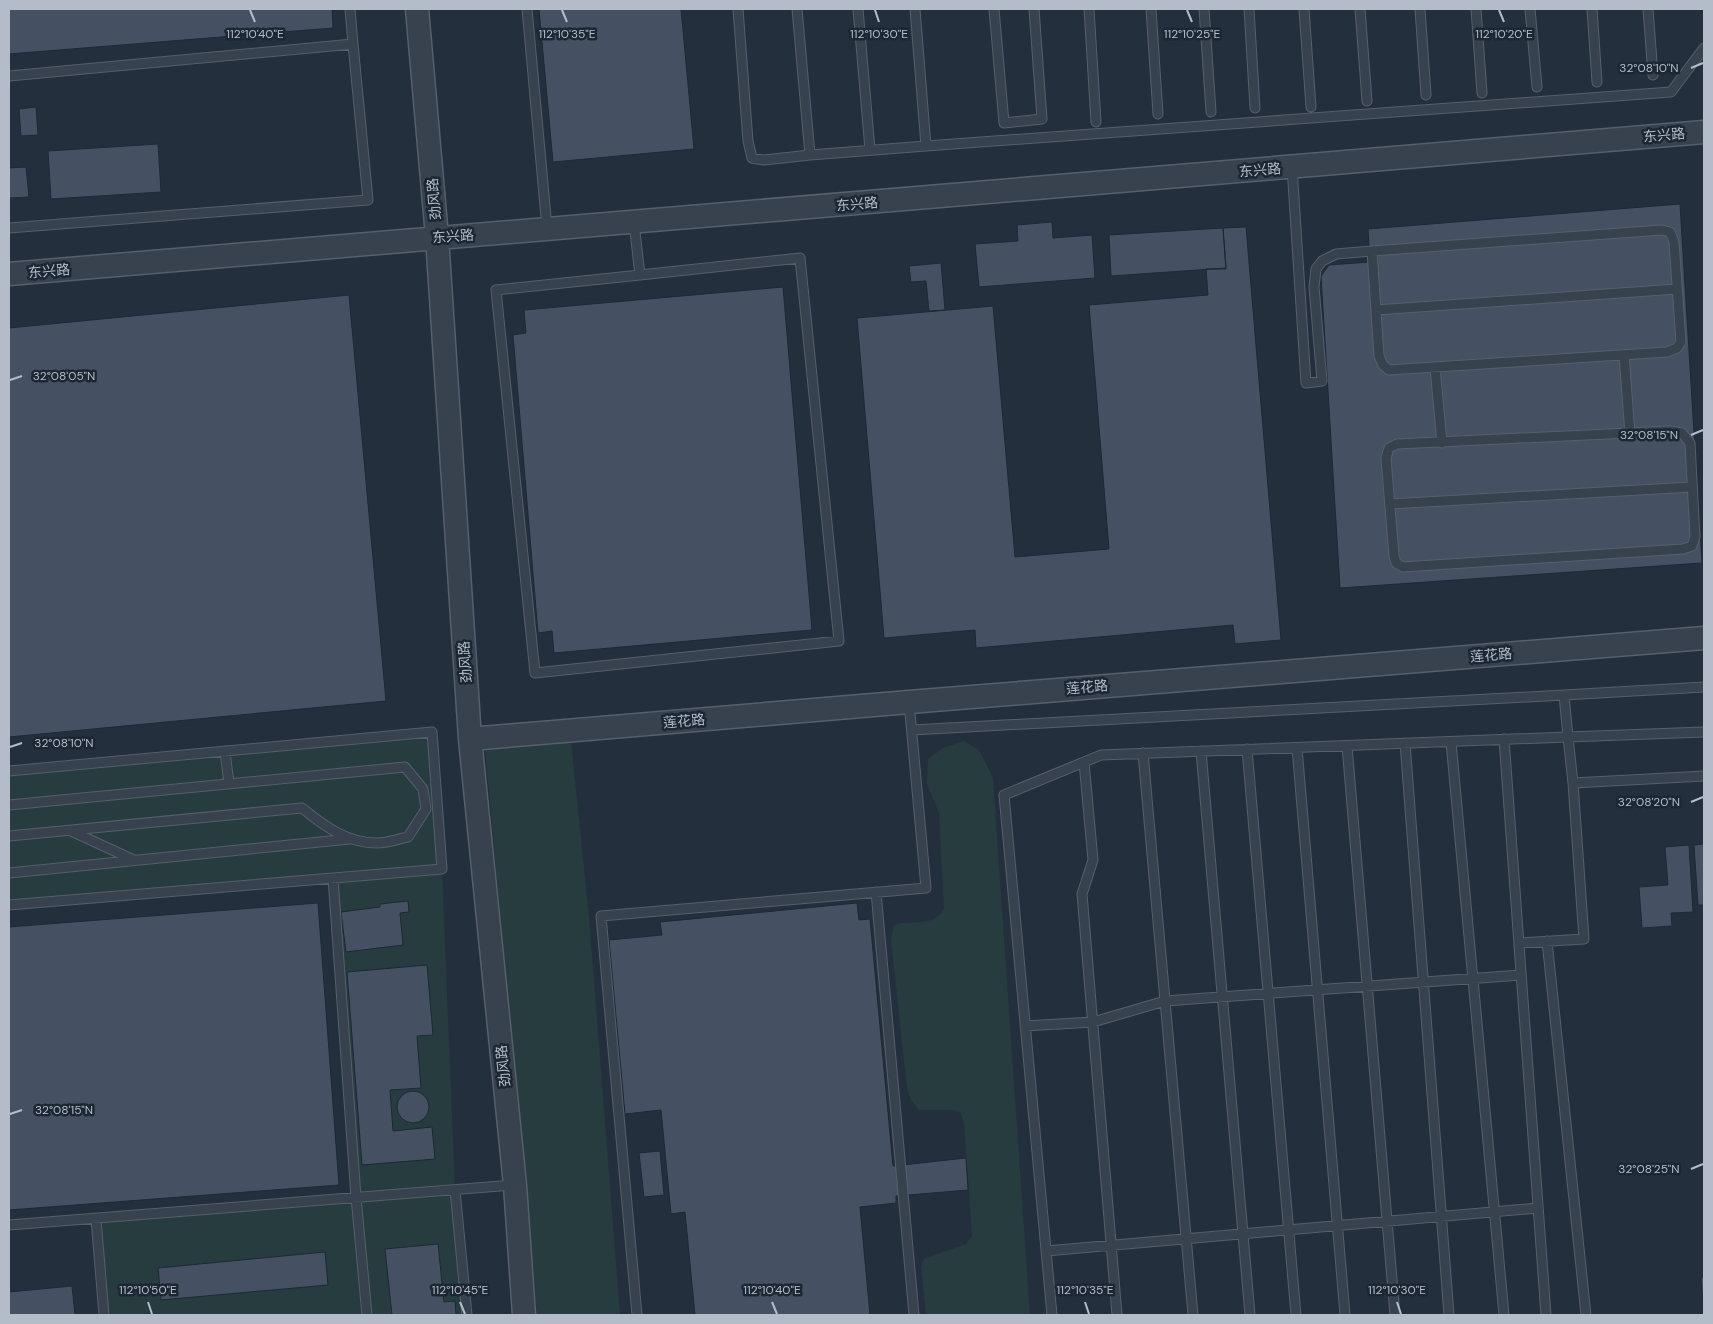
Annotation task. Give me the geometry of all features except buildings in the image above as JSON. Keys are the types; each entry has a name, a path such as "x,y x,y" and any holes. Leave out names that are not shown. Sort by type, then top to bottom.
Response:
{"street":[{"name":"劲风路","path":"417,9 444,236"},
{"name":"劲风路","path":"432,9 444,236 477,739 515,1185 524,1315"},
{"name":"东兴路","path":"9,274 444,236 634,222 1704,132"},
{"name":"莲花路","path":"477,739 1704,638"},
{"name":"劲风路","path":"477,739 537,1315"}],"lane":[{"path":"9,228 368,200 350,9"},
{"path":"527,9 547,229"},
{"path":"738,9 748,140 752,158 764,160 870,150 1671,92 1704,48"},
{"path":"797,9 810,155"},
{"path":"858,9 870,150"},
{"path":"915,9 926,146"},
{"path":"994,9 1004,123 1042,119 1034,9"},
{"path":"1089,9 1096,122"},
{"path":"1151,9 1158,114"},
{"path":"1204,9 1211,112"},
{"path":"1249,9 1255,108"},
{"path":"1304,9 1311,107"},
{"path":"1360,9 1367,101"},
{"path":"1420,9 1426,95"},
{"path":"1476,9 1482,93"},
{"path":"1530,9 1537,88"},
{"path":"1592,9 1596,82"},
{"path":"1648,9 1653,75"},
{"path":"9,76 353,44"},
{"path":"1292,167 1306,383 1322,381 1314,287 1316,269 1322,260 1336,254 1372,251 1662,230 1670,232 1674,242 1681,342 1676,348 1667,352 1389,370 1383,365 1379,356 1372,251"},
{"path":"634,222 640,275"},
{"path":"800,258 839,641 536,673 496,290 640,275 800,258"},
{"path":"1376,310 1677,289"},
{"path":"1624,355 1630,434"},
{"path":"1435,367 1442,443"},
{"path":"1670,431 1682,433 1690,443 1695,537 1692,546 1683,549 1403,567 1396,563 1394,556 1386,458 1389,448 1397,444 1442,443 1670,431"},
{"path":"1390,504 1692,487"},
{"path":"912,730 1704,687"},
{"path":"1519,943 1584,939 1573,783 1564,695"},
{"path":"637,1315 601,916 926,888 909,702"},
{"path":"9,771 432,732 442,869 9,905"},
{"path":"1052,1315 1004,795 1101,755 1704,732"},
{"path":"1504,739 1546,1315"},
{"path":"1450,742 1504,1315"},
{"path":"1405,743 1449,1315"},
{"path":"1346,746 1395,1315"},
{"path":"1297,748 1345,1315"},
{"path":"1247,749 1296,1315"},
{"path":"225,751 229,784"},
{"path":"1201,751 1250,1315"},
{"path":"1143,753 1193,1315"},
{"path":"1084,762 1093,860 1082,894 1117,1315"},
{"path":"9,805 405,767 423,789 426,809 408,837 377,843 350,839 9,872"},
{"path":"1573,783 1704,776"},
{"path":"9,836 302,808 327,828 350,839"},
{"path":"69,830 134,860"},
{"path":"333,878 356,1197 367,1315"},
{"path":"876,892 914,1315"},
{"path":"1547,941 1586,1315"},
{"path":"1025,1026 1093,1022 1165,1002 1521,975"},
{"path":"9,1225 515,1185"},
{"path":"455,1190 467,1315"},
{"path":"1046,1251 1538,1208"},
{"path":"96,1219 104,1315"}],"green space":[{"path":"570,731 589,917 620,1315 537,1315 484,738"},
{"path":"432,732 442,869 455,1190 467,1315 104,1315 96,1219 356,1197 333,878 9,905 9,771"},
{"path":"964,741 979,750 993,778 1030,1315 926,1315 921,1267 924,1259 966,1244 972,1236 964,1123 960,1112 951,1110 919,1110 911,1100 907,1089 891,940 894,925 928,921 934,919 944,909 939,813 927,784 928,759 943,748"}]}
